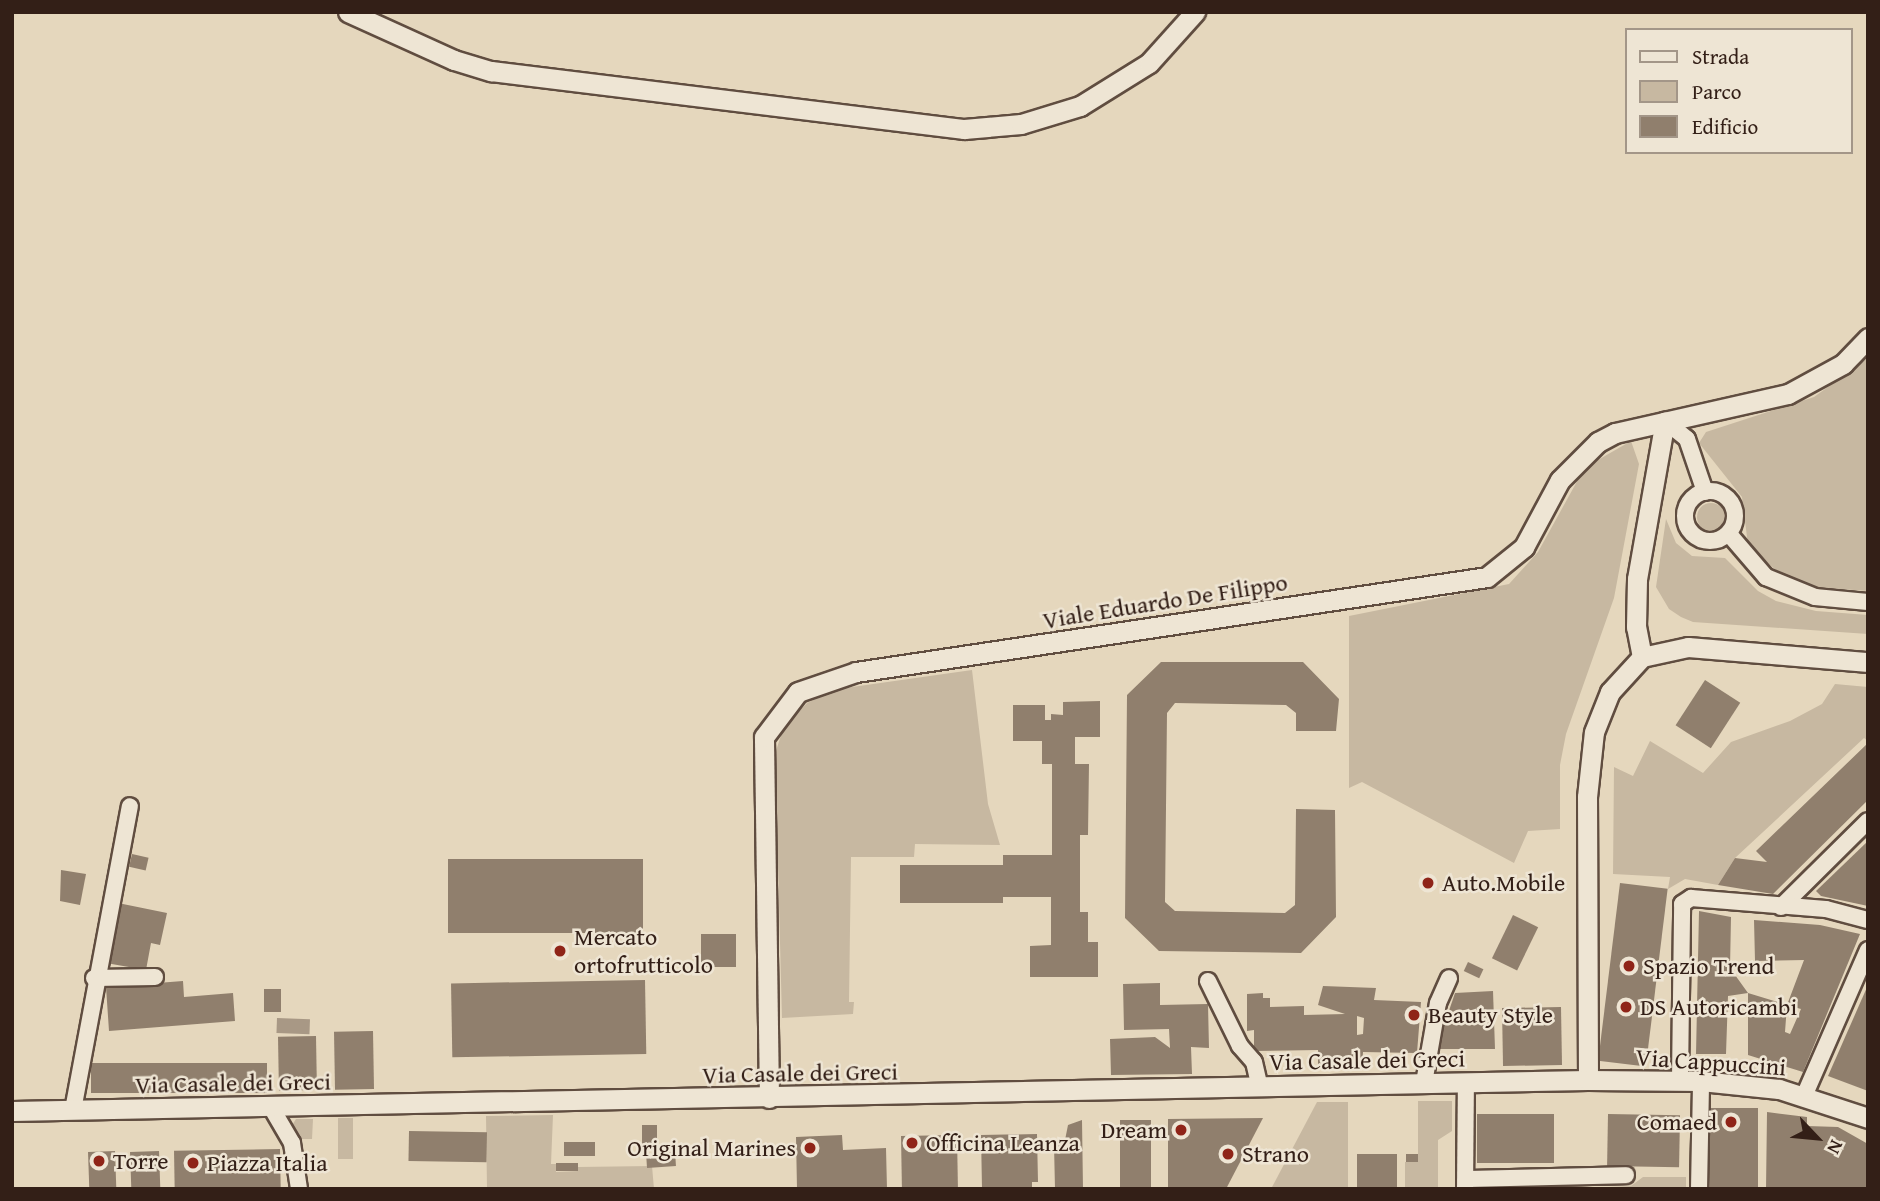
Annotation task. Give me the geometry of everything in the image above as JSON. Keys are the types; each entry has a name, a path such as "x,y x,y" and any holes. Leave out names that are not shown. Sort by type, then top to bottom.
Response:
{"street":[{"path":"348,12 454,60 504,73 964,129 1021,124 1080,106 1149,63 1195,12"},
{"name":"Viale Eduardo De Filippo","path":"769,1098 764,737 798,692 856,672 1487,577 1524,548 1560,480 1578,459 1615,433 1665,421 1739,409 1788,394 1843,364 1868,338"},
{"path":"1643,657 1636,627 1637,579 1665,421 1687,439 1705,492"},
{"path":"1705,492 1729,499 1735,510 1728,534 1704,541 1686,523 1693,498 1705,492"},
{"path":"1728,534 1766,577 1815,597 1868,602"},
{"path":"1588,1080 1587,797 1594,732 1609,692 1643,657 1689,646 1868,662"},
{"path":"72,1110 94,978 130,806"},
{"path":"1781,907 1868,821"},
{"path":"1680,1080 1682,904 1691,898 1826,909 1868,920"},
{"path":"1805,1094 1868,950"},
{"path":"94,978 155,977"},
{"path":"1424,1083 1438,1003 1449,978"},
{"path":"1208,981 1240,1046 1254,1062 1260,1087"},
{"name":"Via Casale dei Greci","path":"12,1111 1588,1080"},
{"name":"Via Cappuccini","path":"1588,1080 1701,1081 1805,1094 1868,1118"},
{"path":"1699,1189 1701,1081"},
{"path":"1466,1083 1465,1184 1626,1175"},
{"path":"271,1107 292,1143 299,1189"}],"green space":[{"path":"1868,358 1868,591 1812,587 1778,572 1748,545 1742,497 1699,443 1706,432 1814,397"},
{"path":"1631,441 1639,464 1614,598 1566,734 1560,765 1560,829 1528,831 1514,863 1362,782 1349,788 1349,616 1509,584 1538,552 1580,476 1591,464"},
{"path":"1711,503 1721,507 1725,517 1721,527 1711,531 1701,527 1697,517 1701,507"},
{"path":"1666,519 1676,543 1692,556 1725,558 1758,591 1776,601 1816,611 1868,615 1868,634 1693,622 1681,617 1669,609 1656,587"},
{"path":"972,670 988,804 1000,845 915,844 914,857 851,857 849,1002 854,1002 853,1014 782,1018 775,754 783,729 807,703 838,689"},
{"path":"1835,684 1868,687 1868,741 1864,738 1735,858 1718,885 1685,879 1668,889 1670,877 1613,874 1614,767 1633,776 1650,741 1703,773 1731,742 1790,721 1822,704"},
{"path":"1418,1101 1452,1101 1452,1131 1438,1140 1438,1189 1405,1189 1405,1162 1418,1162"},
{"path":"1317,1102 1348,1102 1348,1189 1271,1189"},
{"path":"553,1115 551,1164 556,1164 556,1172 578,1171 578,1167 652,1166 654,1189 487,1189 486,1116"},
{"path":"338,1118 353,1118 353,1159 338,1159"},
{"path":"296,1119 313,1119 312,1139 297,1139 291,1127"},
{"path":"1643,1177 1686,1177 1686,1189 1564,1189 1631,1186"}],"shaded area":[{"path":"277,1018 310,1019 309,1034 276,1033"}],"building":[{"path":"1161,662 1303,662 1339,699 1336,731 1296,731 1296,713 1286,705 1175,703 1167,713 1165,902 1175,911 1285,913 1295,905 1296,809 1335,810 1336,917 1301,953 1159,951 1125,918 1127,695"},
{"path":"1705,680 1740,703 1711,748 1676,725"},
{"path":"1100,701 1100,737 1075,737 1075,764 1089,764 1088,835 1080,835 1080,912 1088,912 1088,942 1098,942 1098,977 1030,977 1030,946 1051,945 1051,897 1003,897 1003,903 900,903 900,865 1003,865 1003,855 1052,855 1052,764 1042,764 1042,741 1013,741 1013,705 1045,705 1045,720 1051,720 1051,714 1063,715 1063,702"},
{"path":"1868,743 1868,800 1773,894 1718,885 1735,858 1767,862 1756,851"},
{"path":"1868,841 1868,906 1821,896 1816,891"},
{"path":"132,854 149,858 146,870 129,867"},
{"path":"448,859 643,859 643,933 448,933"},
{"path":"61,870 86,874 80,905 60,901"},
{"path":"1620,883 1668,889 1646,1067 1598,1061"},
{"path":"118,903 167,913 160,945 151,943 146,970 106,963"},
{"path":"1699,911 1731,917 1730,968 1748,993 1728,996 1726,1054 1696,1054"},
{"path":"1513,915 1538,927 1517,970 1492,958"},
{"path":"1754,920 1820,925 1860,934 1803,1072 1748,1055 1748,993 1787,1005 1804,960 1755,961","holes":["1787,1005 1801,1009 1790,1034 1785,1032"]},
{"path":"701,934 736,934 736,967 701,967"},
{"path":"1468,962 1483,969 1479,978 1464,971"},
{"path":"645,980 646,1054 452,1057 451,983"},
{"path":"183,981 184,997 233,993 235,1021 109,1031 106,987"},
{"path":"1160,983 1160,1005 1208,1004 1209,1048 1191,1047 1192,1074 1111,1075 1110,1039 1155,1037 1170,1048 1169,1029 1124,1030 1123,984"},
{"path":"1868,985 1868,1091 1828,1076"},
{"path":"1323,986 1376,988 1374,1000 1421,1002 1417,1053 1363,1052 1362,1067 1318,1067 1318,1050 1254,1051 1254,1030 1247,1031 1247,994 1263,993 1263,998 1270,998 1270,1007 1304,1006 1304,1015 1345,1014 1318,1005","holes":["1357,1016 1364,1018 1363,1034 1357,1035"]},
{"path":"264,989 281,989 281,1012 264,1012"},
{"path":"1493,991 1495,1049 1436,1049 1455,993"},
{"path":"1561,1007 1562,1065 1503,1066 1502,1008"},
{"path":"373,1031 374,1089 335,1090 334,1032"},
{"path":"316,1036 317,1090 279,1091 278,1037"},
{"path":"91,1063 267,1063 267,1093 91,1093"},
{"path":"1709,1108 1758,1108 1758,1189 1709,1189"},
{"path":"1767,1112 1807,1117 1807,1126 1838,1127 1868,1144 1868,1189 1766,1189"},
{"path":"1477,1114 1554,1114 1554,1163 1477,1163"},
{"path":"1608,1114 1680,1115 1679,1167 1607,1166"},
{"path":"1263,1118 1226,1189 1168,1189 1168,1119"},
{"path":"1082,1120 1083,1189 1055,1189 1054,1145 1064,1145 1068,1125"},
{"path":"1120,1120 1151,1120 1151,1189 1120,1189"},
{"path":"642,1125 657,1125 657,1149 642,1149"},
{"path":"409,1131 487,1132 486,1162 408,1161"},
{"path":"1037,1134 1038,1182 1032,1182 1032,1189 982,1189 981,1135"},
{"path":"842,1135 843,1150 886,1148 887,1189 797,1189 796,1137"},
{"path":"957,1135 958,1189 902,1189 901,1136"},
{"path":"564,1142 595,1142 595,1156 564,1156"},
{"path":"280,1149 281,1189 175,1189 174,1151"},
{"path":"115,1151 116,1189 89,1189 88,1152"},
{"path":"159,1151 160,1189 131,1189 130,1152"},
{"path":"675,1152 676,1166 647,1168 646,1154"},
{"path":"1357,1154 1397,1154 1397,1189 1357,1189"},
{"path":"1406,1154 1418,1154 1418,1162 1406,1162"},
{"path":"556,1163 578,1163 578,1171 556,1171"}],"place":[{"name":"Auto.Mobile","path":"1428,883"},
{"name":"Mercato ortofrutticolo","path":"560,951"},
{"name":"Spazio Trend","path":"1629,966"},
{"name":"DS Autoricambi","path":"1626,1007"},
{"name":"Beauty Style","path":"1414,1015"},
{"name":"Comaed","path":"1731,1122"},
{"name":"Dream","path":"1181,1130"},
{"name":"Officina Leanza","path":"912,1143"},
{"name":"Original Marines","path":"810,1148"},
{"name":"Strano","path":"1228,1154"},
{"name":"Torre","path":"99,1161"},
{"name":"Piazza Italia","path":"193,1163"}]}
